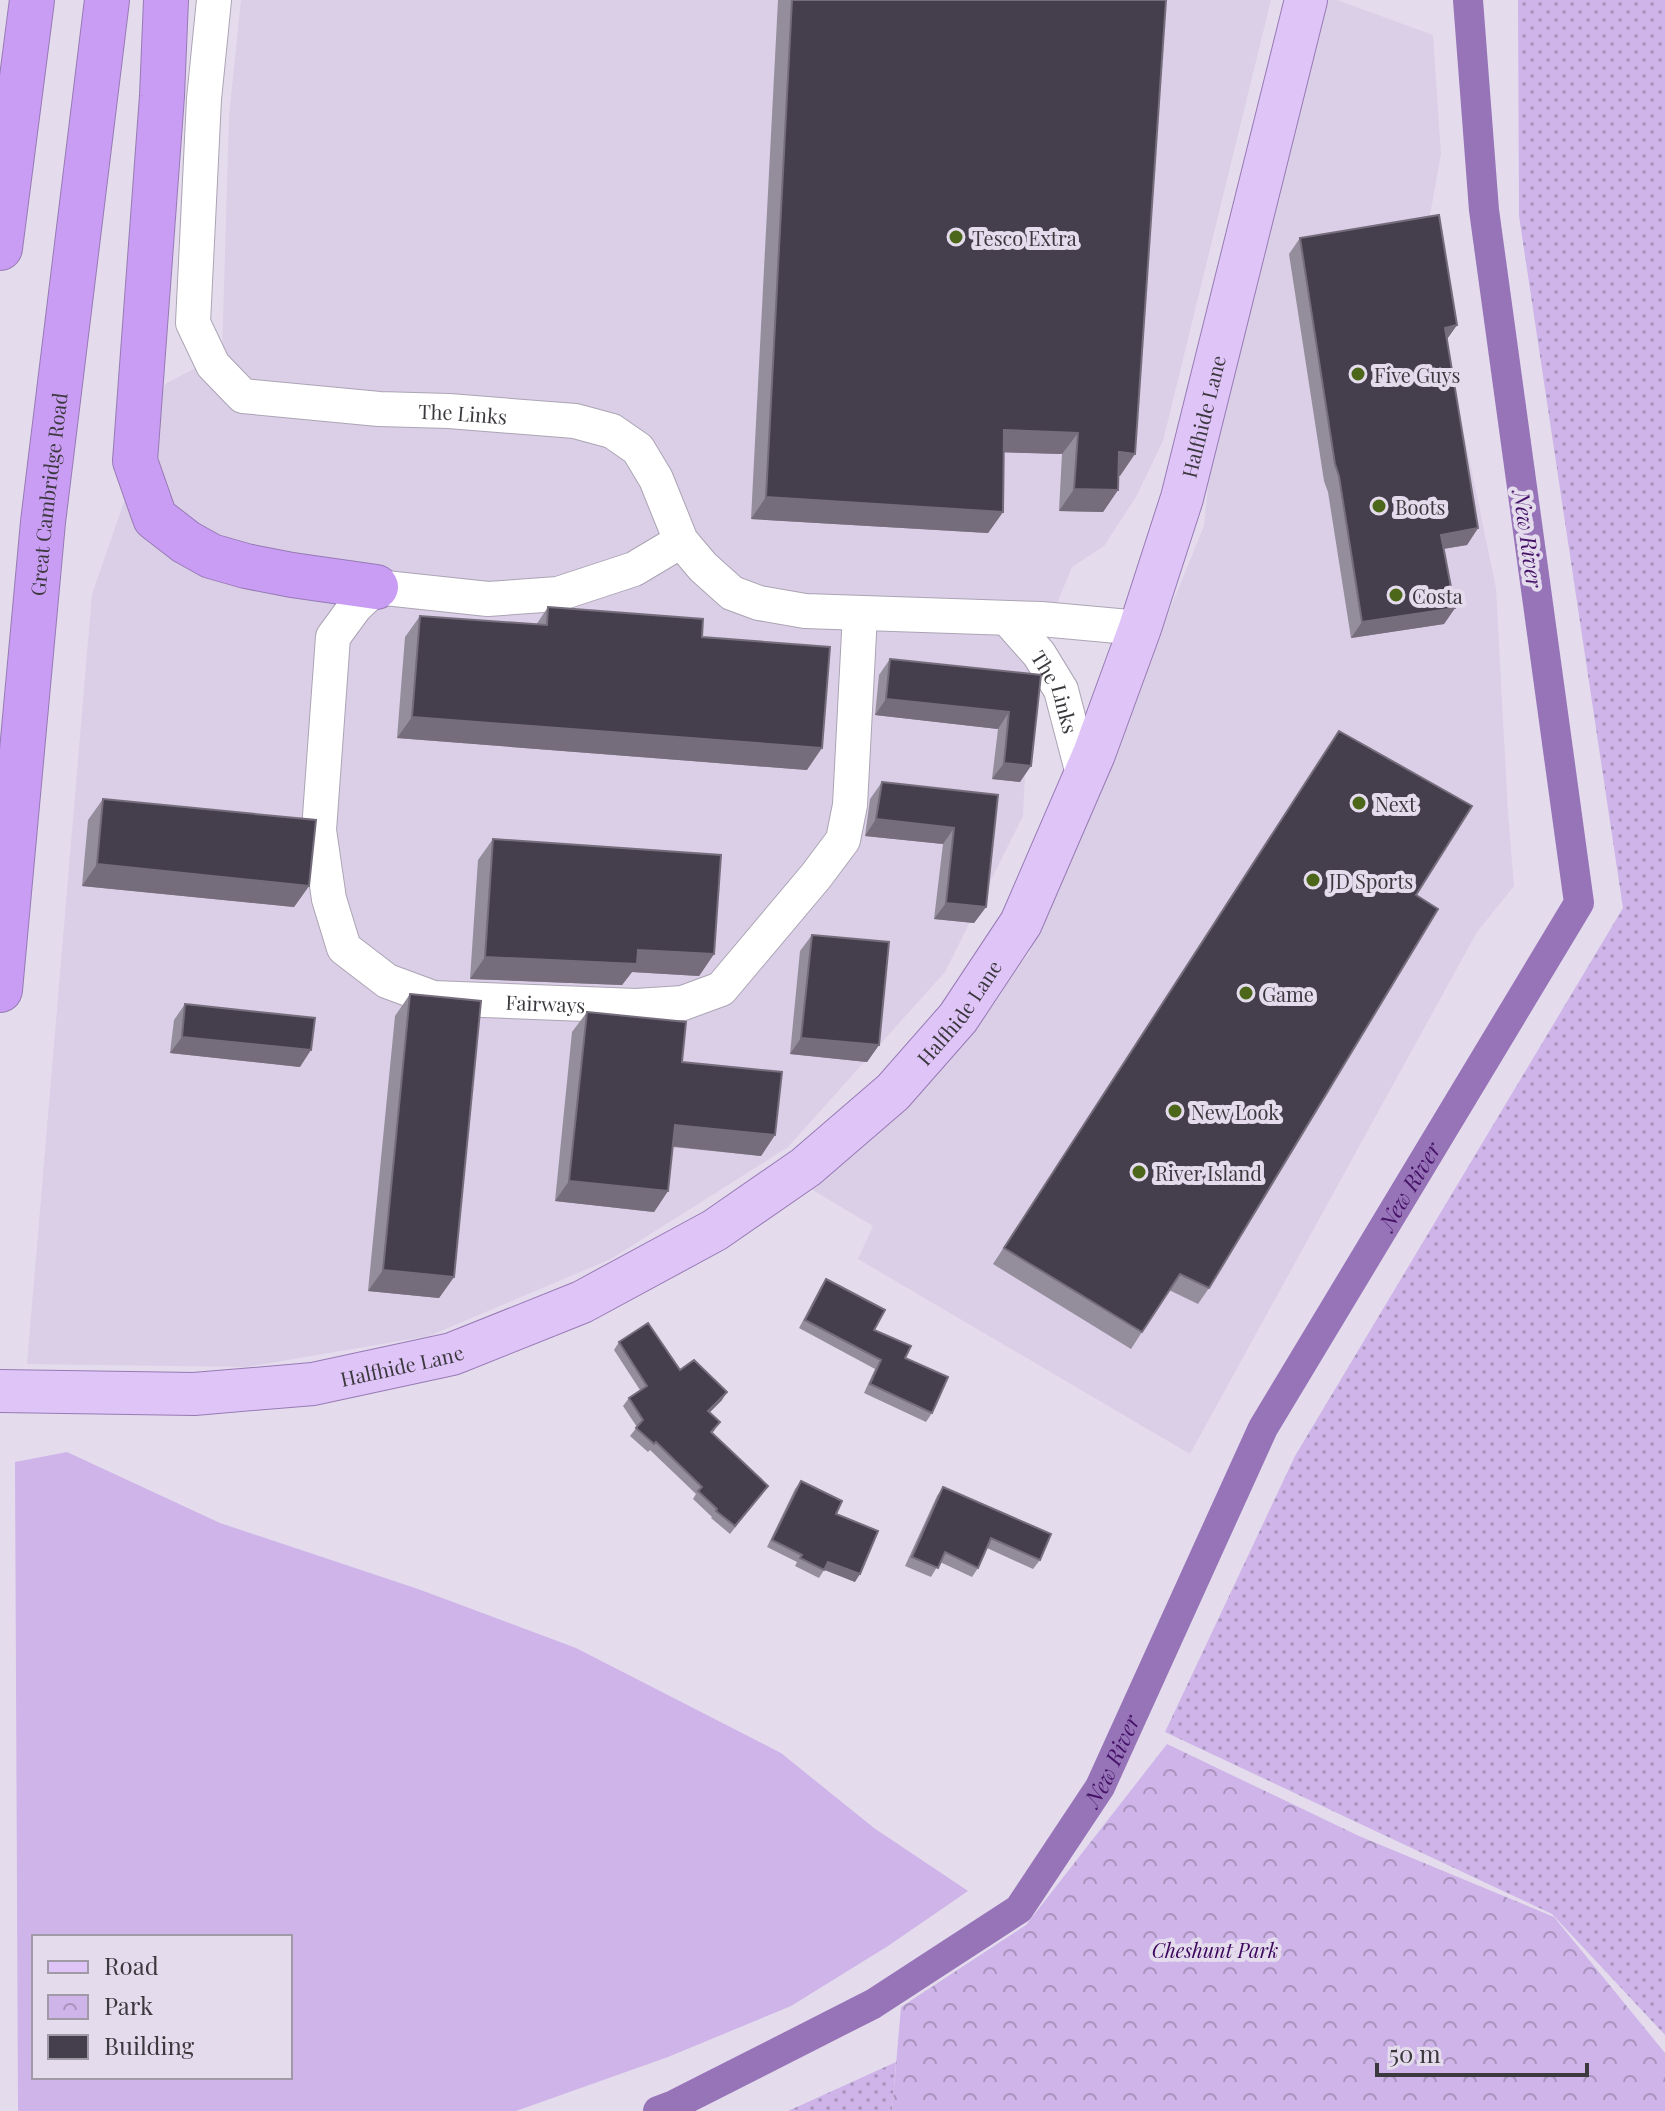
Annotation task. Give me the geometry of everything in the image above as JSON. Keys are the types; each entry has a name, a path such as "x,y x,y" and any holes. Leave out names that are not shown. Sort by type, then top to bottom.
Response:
{"highway":[{"path":"0,248 32,0"},
{"name":"Great Cambridge Road","path":"0,990 43,522 107,0"},
{"path":"166,0 162,96 135,461 155,518 186,542 211,556 292,575 376,587"}],"main road":[{"name":"Halfhide Lane","path":"0,1391 194,1394 313,1384 452,1354 582,1302 715,1230 806,1167 893,1092 958,1018 1021,923 1084,778 1140,628 1182,498 1306,0"}],"street":[{"name":"The Links","path":"214,0 204,99 193,323 213,365 243,396 379,409 575,421 612,431 638,449 656,479 681,541 703,567 732,593 759,603 805,611 1007,618 1140,628"},
{"path":"376,587 488,599 558,594 634,569 681,541"},
{"name":"Fairways","path":"376,587 355,607 333,637 319,830 329,899 344,948 387,981 433,998 636,1006 683,1003 721,989 843,840 850,805 860,614"},
{"name":"The Links","path":"1007,618 1039,654 1061,690 1084,778"}],"shaded area":[{"path":"241,0 1271,0 1163,441 1136,497 1104,546 1072,567 1030,669 1023,816 945,972 788,1147 611,1259 429,1336 247,1367 27,1364 92,594 165,384 222,354 229,116"},
{"path":"1327,0 1337,0 1433,35 1441,154 1427,232 1445,342 1496,588 1514,886 1477,932 1190,1454 858,1259 873,1226 811,1189 1029,954 1204,526 1209,476"}],"green space":[{"path":"1518,0 1665,0 1665,2035 1552,1914 1165,1732 1295,1456 1623,908 1519,216"},
{"path":"67,1452 220,1523 418,1589 576,1648 781,1753 874,1828 968,1891 888,1946 791,2006 668,2057 516,2111 18,2111 15,1462"},
{"name":"Cheshunt Park","path":"1167,1744 1359,1836 1554,1917 1665,2053 1665,2111 892,2111 901,2007 1026,1925"},
{"path":"896,2062 892,2111 788,2111"}],"building":[{"path":"792,0 1166,0 1135,454 1119,452 1118,490 1074,489 1078,433 1004,430 1003,512 766,497"},
{"path":"1439,215 1457,325 1445,328 1478,528 1441,535 1455,608 1362,622 1300,238"},
{"path":"548,607 703,619 702,637 830,647 822,748 412,717 420,616 547,625"},
{"path":"890,659 1041,675 1031,766 1004,763 1009,712 886,699"},
{"path":"1339,731 1472,806 1416,895 1438,909 1209,1288 1180,1274 1142,1332 1004,1248"},
{"path":"882,782 998,795 986,907 946,903 954,828 876,819"},
{"path":"103,799 316,820 309,886 97,864"},
{"path":"493,839 721,855 714,954 638,950 637,964 485,957"},
{"path":"812,935 889,942 879,1045 801,1038"},
{"path":"410,994 481,1001 454,1277 383,1270"},
{"path":"185,1004 315,1018 311,1050 182,1037"},
{"path":"587,1012 686,1022 682,1062 782,1072 775,1135 675,1125 668,1191 569,1181"},
{"path":"826,1279 885,1310 874,1330 911,1346 905,1358 948,1377 932,1413 870,1384 881,1360 805,1320"},
{"path":"648,1323 680,1370 694,1360 727,1392 708,1411 720,1422 711,1432 768,1486 735,1526 698,1491 702,1487 656,1442 654,1444 636,1428 643,1420 629,1398 647,1386 619,1342"},
{"path":"801,1481 842,1501 836,1514 878,1531 860,1574 828,1562 824,1570 772,1540"},
{"path":"943,1487 1051,1534 1040,1560 991,1538 978,1568 945,1552 938,1568 912,1557"}],"waterway":[{"name":"New River","path":"658,2111 873,2004 1019,1909 1100,1787 1263,1428 1579,903 1484,210 1468,0"}],"place":[{"name":"Tesco Extra","path":"956,237"},
{"name":"Five Guys","path":"1358,374"},
{"name":"Boots","path":"1379,506"},
{"name":"Costa","path":"1396,595"},
{"name":"Next","path":"1359,803"},
{"name":"JD Sports","path":"1313,880"},
{"name":"Game","path":"1246,993"},
{"name":"New Look","path":"1175,1111"},
{"name":"River Island","path":"1139,1172"}]}
